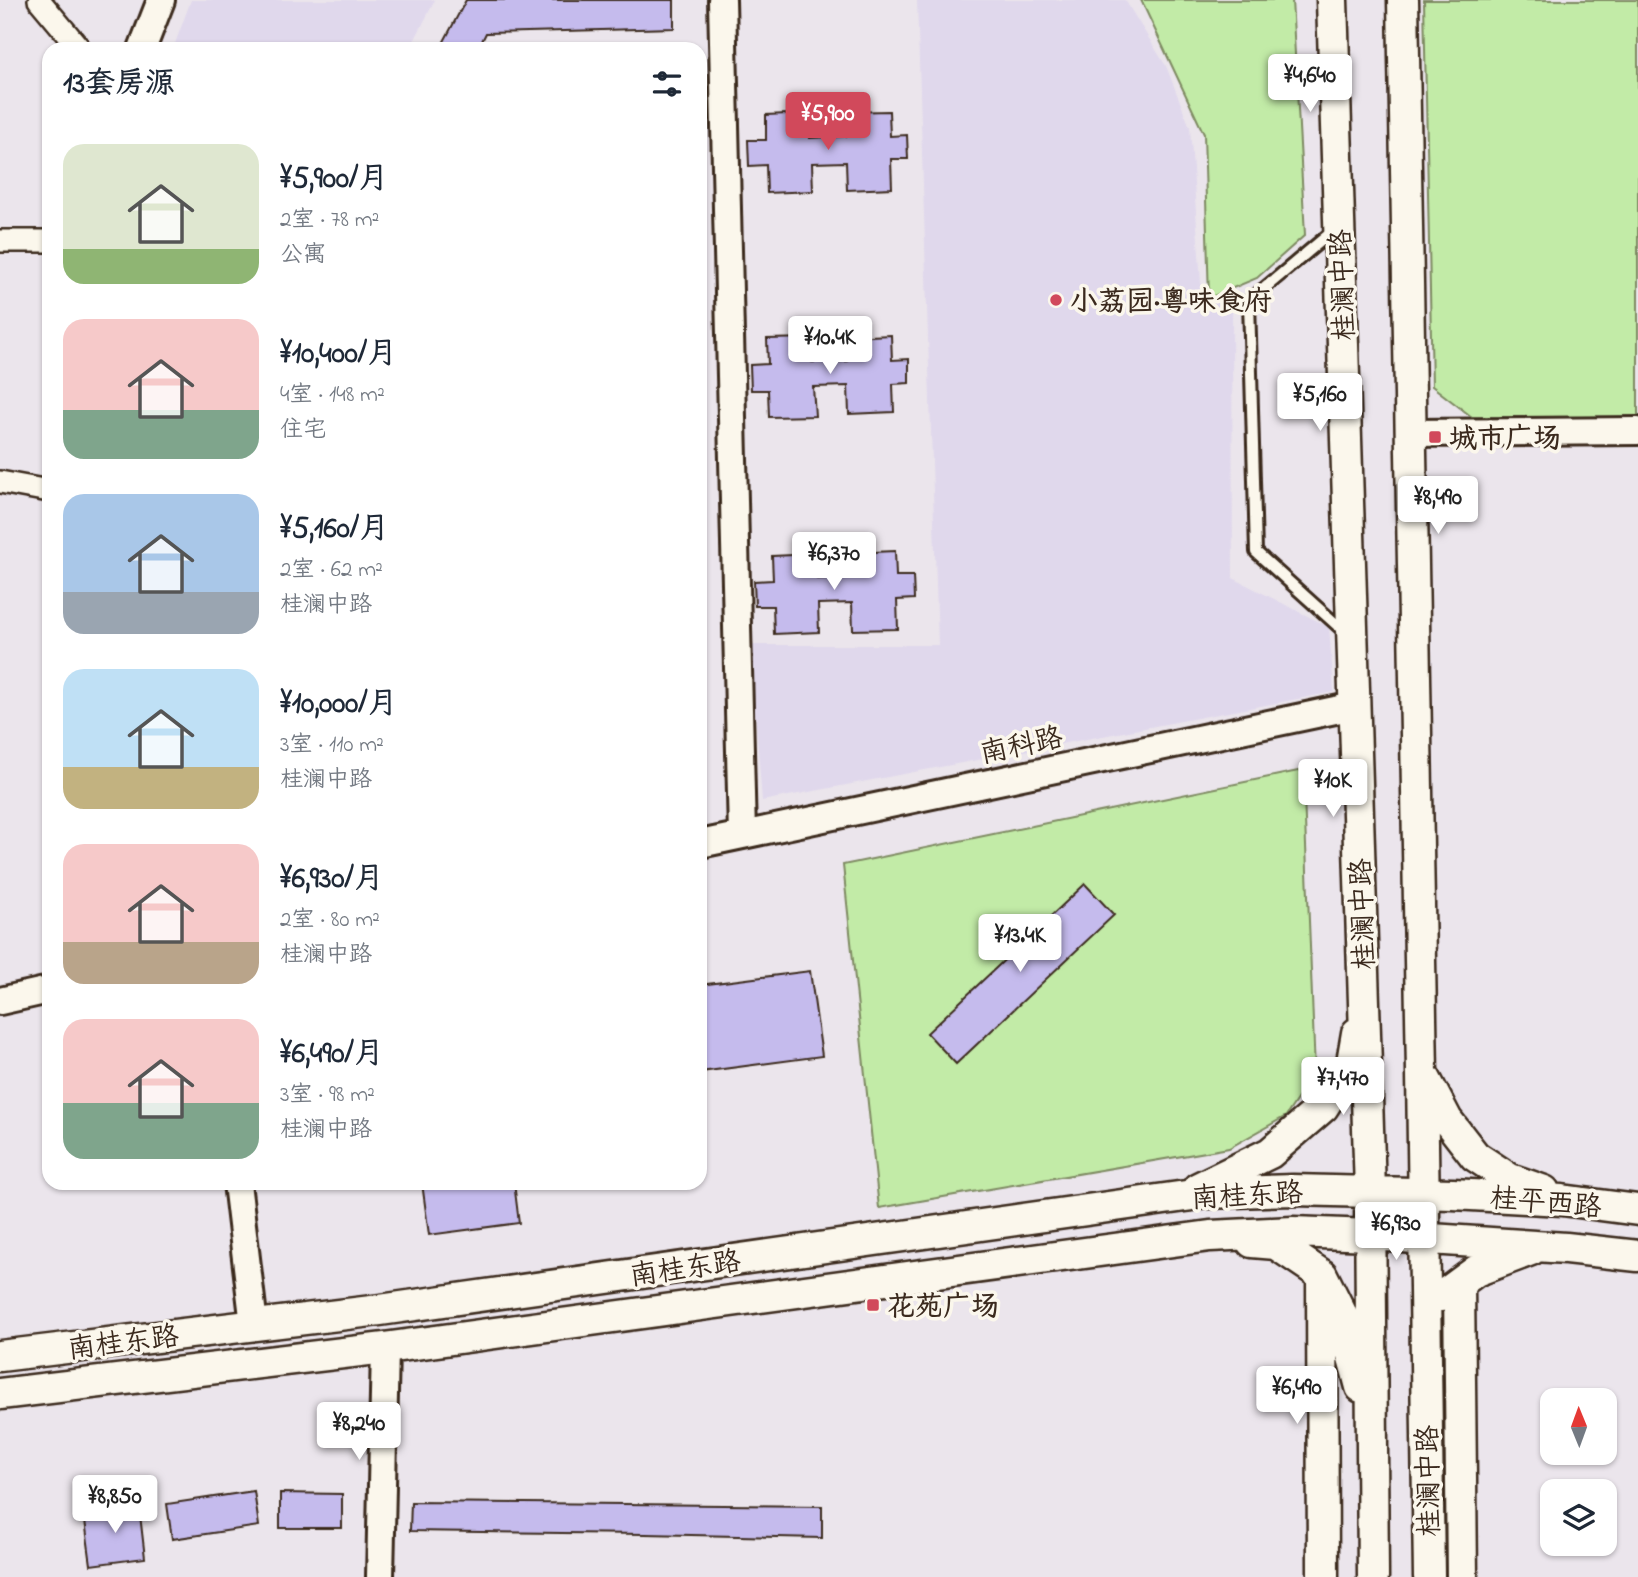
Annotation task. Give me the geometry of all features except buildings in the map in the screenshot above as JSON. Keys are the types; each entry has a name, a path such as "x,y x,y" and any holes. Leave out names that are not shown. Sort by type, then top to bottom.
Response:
{"main road":[{"name":"桂澜中路","path":"1332,0 1370,1191 1373,1577"},
{"name":"桂澜中路","path":"1403,0 1429,1577"},
{"path":"1178,1197 1270,1153 1324,1107 1352,1062 1364,997"},
{"path":"1422,1073 1447,1120 1475,1156 1510,1179 1571,1201"},
{"name":"桂平西路","path":"1370,1191 1571,1201 1638,1210"},
{"name":"南桂东路","path":"0,1356 380,1310 1207,1193 1370,1191"},
{"name":"南桂东路","path":"0,1394 385,1348 1196,1238 1293,1232 1371,1235"},
{"name":"桂平西路","path":"1371,1235 1638,1256"},
{"path":"1196,1238 1276,1244 1322,1275 1341,1313 1372,1425"},
{"path":"1426,1345 1440,1298 1476,1271 1540,1247"},
{"path":"1322,1275 1323,1577"},
{"path":"1459,1284 1462,1577"}],"street":[{"path":"39,0 74,42"},
{"path":"145,42 161,0"},
{"path":"722,0 742,835"},
{"path":"0,241 42,241"},
{"path":"1410,433 1638,431"},
{"path":"0,482 42,490"},
{"name":"南科路","path":"707,842 1354,706"},
{"path":"0,1001 42,992"},
{"path":"238,1190 254,1325"},
{"path":"380,1577 385,1348"}],"lane":[{"path":"1339,226 1250,301 1256,552 1353,639"}],"shaded area":[{"path":"191,0 435,0 414,42 176,42"},
{"path":"917,0 1125,0 1166,66 1190,127 1202,297 1232,307 1233,578 1329,627 1334,692 762,801 750,645 938,645"}],"green space":[{"path":"1141,0 1292,0 1305,235 1257,278 1209,298 1204,134"},
{"path":"1424,0 1638,0 1638,417 1472,417 1432,386"},
{"path":"1303,770 1315,1072 1286,1116 1229,1148 879,1208 843,865"}],"place":[{"name":"小荔园·粤味食府","path":"1056,300"},
{"name":"城市广场","path":"1435,437"},
{"name":"花苑广场","path":"873,1305"}]}
